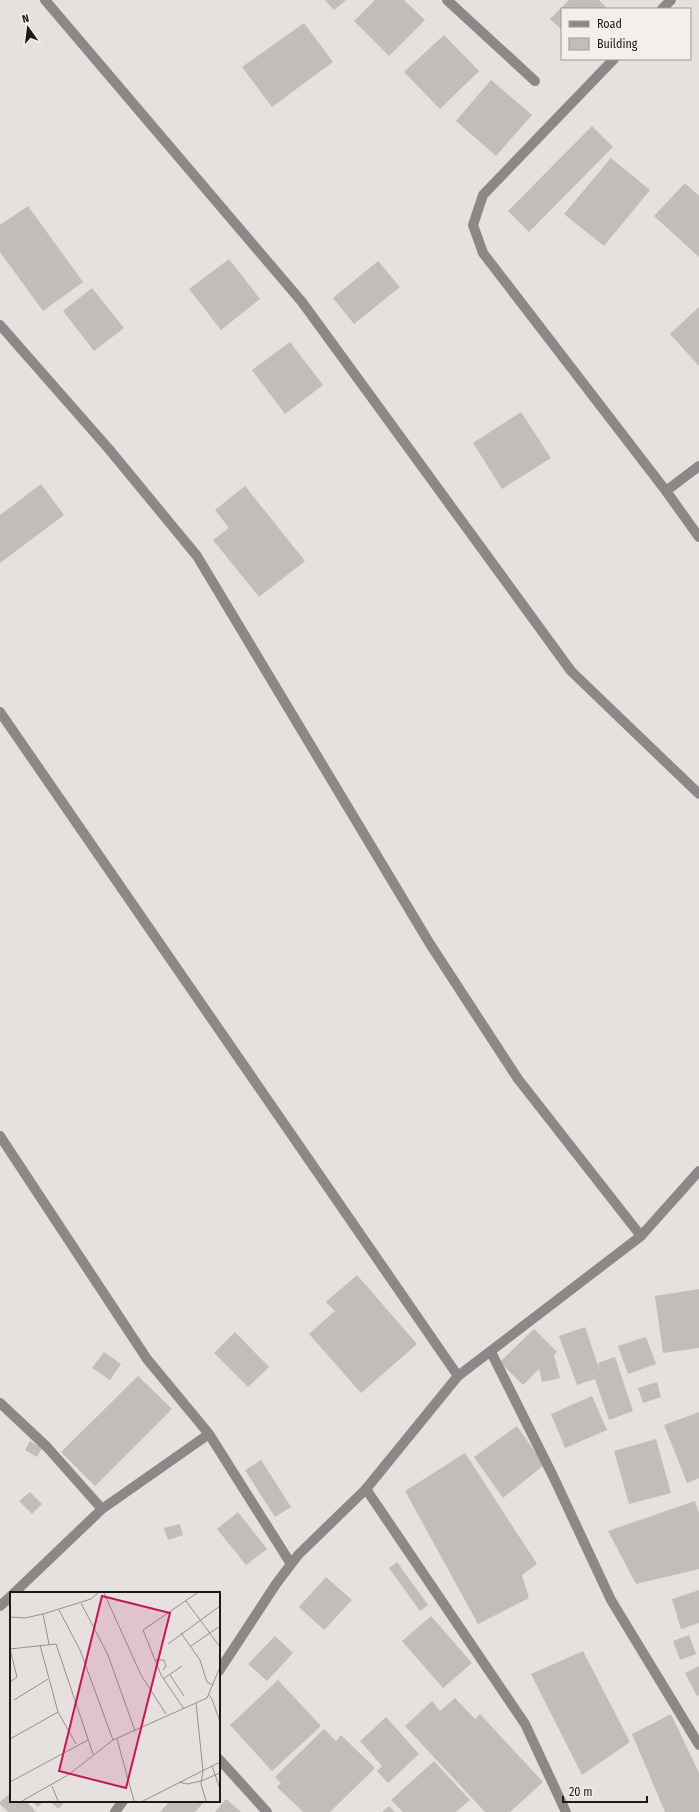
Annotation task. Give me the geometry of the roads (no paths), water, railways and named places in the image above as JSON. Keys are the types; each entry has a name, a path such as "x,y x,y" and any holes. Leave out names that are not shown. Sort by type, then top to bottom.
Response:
{"street":[{"path":"45,0 302,302 571,671 699,794"},
{"path":"447,0 535,81"},
{"path":"663,8 670,0"},
{"path":"613,60 483,195 473,225 483,253 699,536"},
{"path":"0,325 108,448 197,556 430,944 518,1078 641,1236"},
{"path":"666,491 699,466"},
{"path":"0,712 458,1376"},
{"path":"0,1136 147,1359 209,1434 291,1564"},
{"path":"220,1669 276,1584 298,1555 366,1489 458,1376 641,1236 699,1171"},
{"path":"491,1352 553,1476 611,1600 699,1745"},
{"path":"0,1403 47,1447 102,1509"},
{"path":"15,1592 102,1509 209,1434"},
{"path":"366,1489 525,1724 566,1812"},
{"path":"0,1606 10,1597"},
{"path":"220,1760 267,1812"},
{"path":"115,1812 123,1802"}]}
